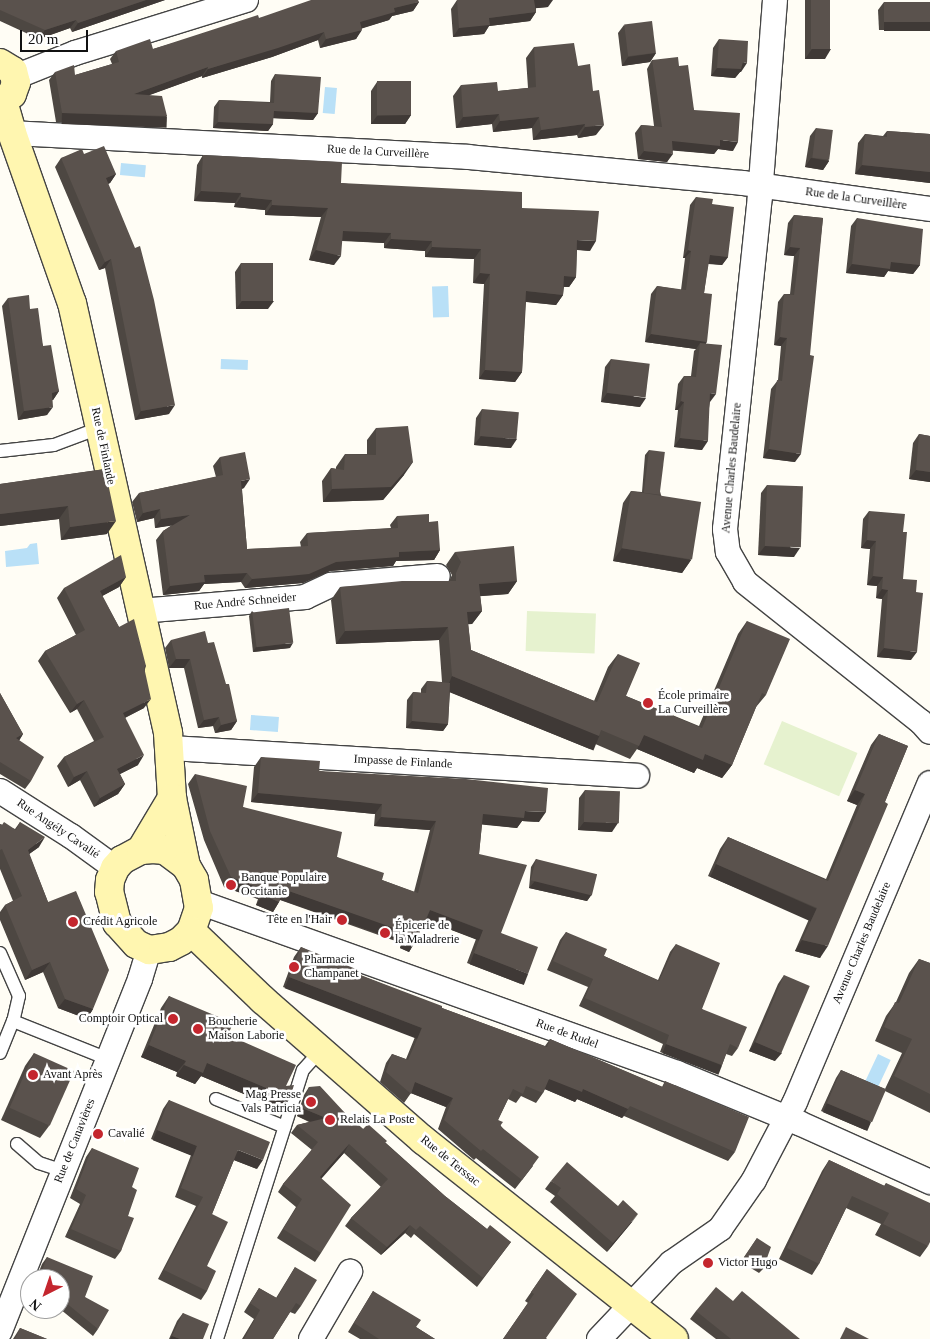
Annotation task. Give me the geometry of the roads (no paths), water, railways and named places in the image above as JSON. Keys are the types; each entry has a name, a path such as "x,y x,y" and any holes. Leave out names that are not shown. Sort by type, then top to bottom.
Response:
{"street":[{"path":"2,101 8,98 15,89 8,70 75,53 246,0"},
{"name":"Avenue Charles Baudelaire","path":"775,0 761,190 725,529 728,552 745,582 927,722"},
{"name":"Rue de Finlande","path":"2,101 72,303 170,748 172,798 186,866"},
{"name":"Rue de la Curveillère","path":"12,133 468,157 930,209"},
{"name":"Rue André Schneider","path":"140,611 305,597 331,585 438,576"},
{"name":"Impasse de Finlande","path":"170,748 637,776"},
{"name":"Avenue Charles Baudelaire","path":"600,1339 631,1305 645,1293 671,1262 720,1229 754,1180 791,1110 930,783"},
{"name":"Rue Angély Cavalié","path":"0,791 71,836 115,868"},
{"path":"141,850 172,798"},
{"path":"141,850 165,850 186,866 194,880 199,902 196,919 191,931 175,944 149,950 136,944 116,923 109,892 110,880 115,868 131,854 141,850"},
{"name":"Rue de Rudel","path":"199,902 677,1073 791,1110 930,1182"},
{"name":"Rue de Terssac","path":"191,931 423,1140 674,1339"},
{"name":"Rue de Canavières","path":"0,1331 6,1298 63,1171 140,979 149,950"},
{"path":"311,1339 350,1272"}],"lane":[{"path":"0,451 54,445 100,428"},
{"path":"0,953 19,996 13,1021 0,1054"},
{"path":"13,1021 108,1059"},
{"path":"217,1339 303,1070 321,1050"},
{"path":"216,1099 285,1127"},
{"path":"17,1144 39,1163 63,1171"}],"water":[{"path":"325,87 337,88 335,114 323,113"},
{"path":"121,163 146,165 145,177 120,175"},
{"path":"448,286 449,317 433,318 432,287"},
{"path":"221,359 248,360 248,370 221,369"},
{"path":"37,543 39,564 6,567 5,551 27,548 30,544"},
{"path":"251,715 279,717 278,732 250,730"},
{"path":"878,1054 891,1060 878,1088 865,1082"}],"place":[{"name":"École primaire La Curveillère","path":"648,703"},
{"name":"Banque Populaire Occitanie","path":"231,885"},
{"name":"Tête en l'Hair","path":"342,920"},
{"name":"Crédit Agricole","path":"73,922"},
{"name":"Épicerie de la Maladrerie","path":"385,933"},
{"name":"Pharmacie Champanet","path":"294,967"},
{"name":"Comptoir Optical","path":"173,1019"},
{"name":"Boucherie Maison Laborie","path":"198,1029"},
{"name":"Avant Après","path":"33,1075"},
{"name":"Mag Presse Vals Patricia","path":"311,1102"},
{"name":"Relais La Poste","path":"330,1120"},
{"name":"Cavalié","path":"98,1134"},
{"name":"Victor Hugo","path":"708,1263"}]}
